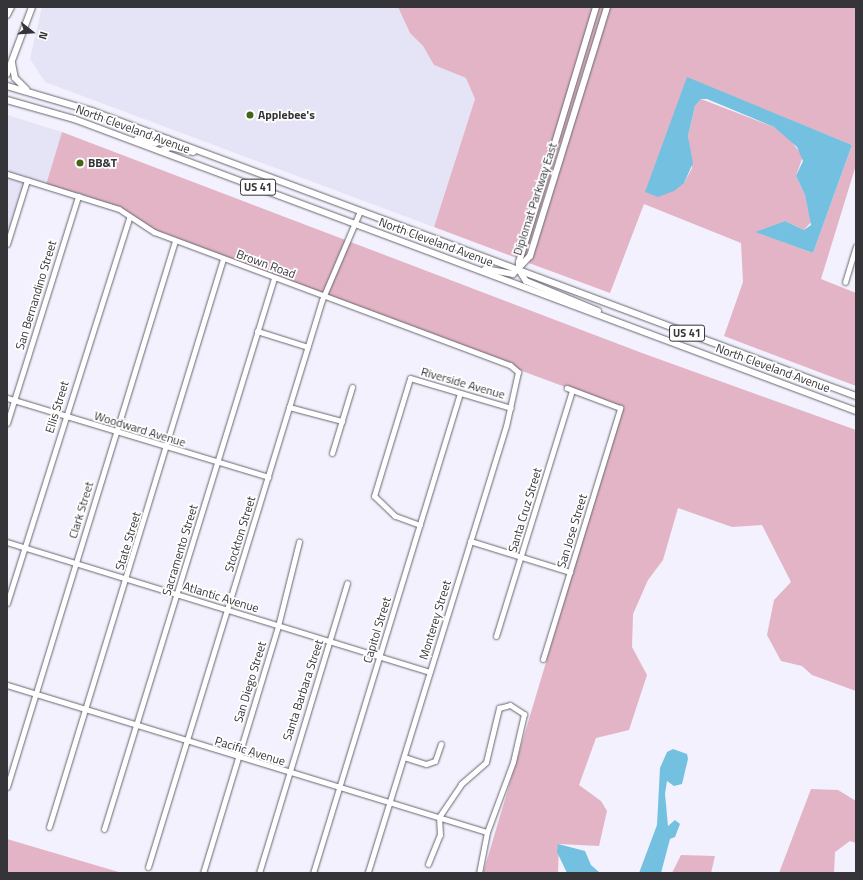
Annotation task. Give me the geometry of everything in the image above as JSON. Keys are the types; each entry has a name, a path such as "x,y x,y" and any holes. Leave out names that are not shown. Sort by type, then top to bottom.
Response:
{"main road":[{"path":"7,15 11,7"},
{"path":"7,74 32,7"},
{"name":"Diplomat Parkway East","path":"519,270 520,253 596,7"},
{"name":"Diplomat Parkway East","path":"519,270 535,241 607,7"},
{"path":"12,59 15,78 29,91"},
{"name":"North Cleveland Avenue","path":"7,86 29,91 214,156 856,396"},
{"name":"North Cleveland Avenue","path":"7,100 109,132 856,410"},
{"path":"109,132 156,143 167,139"},
{"path":"160,151 170,147 214,156"},
{"path":"460,263 509,274 519,270 532,284 580,302 631,327"}],"street":[{"name":"Brown Road","path":"7,174 119,209 129,218 175,241 510,365 518,372"},
{"path":"7,244 27,180"},
{"name":"San Bernandino Street","path":"7,423 78,196"},
{"name":"Stockton Street","path":"148,867 324,296 356,224 360,211"},
{"name":"Ellis Street","path":"7,603 129,218"},
{"name":"Clark Street","path":"7,787 175,241"},
{"path":"845,282 854,262 856,247"},
{"name":"State Street","path":"49,827 127,579 223,259"},
{"name":"Sacramento Street","path":"104,829 274,278"},
{"path":"258,331 308,347"},
{"name":"Monterey Street","path":"368,873 511,408 518,372"},
{"name":"Riverside Avenue","path":"420,525 395,516 374,496 410,378 511,408"},
{"path":"332,453 352,387"},
{"name":"San Jose Street","path":"543,659 620,408 569,389"},
{"name":"Santa Cruz Street","path":"496,636 521,556 569,389"},
{"name":"Capitol Street","path":"313,873 460,393"},
{"name":"Woodward Avenue","path":"7,398 217,463 268,477"},
{"path":"290,407 342,421"},
{"path":"470,541 570,572"},
{"name":"Atlantic Avenue","path":"7,542 430,672"},
{"name":"San Diego Street","path":"203,873 278,626 300,542"},
{"name":"Santa Barbara Street","path":"259,873 288,773 347,583"},
{"name":"Pacific Avenue","path":"7,685 238,758 487,832"},
{"path":"428,864 440,835 439,817 461,784 486,762 499,708 510,705 521,710 524,714 513,762 487,832 479,873"},
{"path":"404,757 426,764 435,761 441,744"}],"shaded area":[{"path":"42,7 398,7 410,33 423,46 434,65 466,78 475,99 434,227 45,82 30,59"},
{"path":"398,7 593,7 517,258 434,227 475,99 466,78 434,65 423,46 410,33"},
{"path":"599,7 604,7 524,261 522,260"},
{"path":"609,7 856,7 856,165 821,279 856,293 856,386 724,336 743,282 741,243 644,204 610,293 529,263","holes":["687,78 852,145 813,253 756,232 785,221 804,230 811,222 805,195 796,176 803,156 790,140 774,127 701,99 695,106 688,136 692,168 684,183"]},
{"path":"7,115 62,132 45,188 28,183 7,250"},
{"path":"62,132 642,353 856,430 856,691 812,675 802,666 781,661 767,635 774,600 791,582 762,525 732,527 678,508 663,560 648,580 633,614 632,647 647,675 629,730 596,738 579,785 601,801 607,811 599,846 559,844 558,873 483,873 622,408 156,235 118,211 45,188"},
{"path":"811,789 838,790 856,801 856,843 850,841 835,852 834,873 779,873"},
{"path":"7,839 122,873 7,873"},
{"path":"681,855 715,856 711,873 672,873"}],"water":[{"path":"687,77 852,145 813,253 755,232 785,221 804,230 811,225 805,195 796,176 803,161 797,147 774,127 707,99 701,99 695,106 688,136 693,163 684,183 674,191 658,197 645,192"},
{"path":"673,749 687,754 688,759 682,784 674,786 667,781 665,794 668,826 675,820 680,824 675,837 670,839 661,873 639,873 657,825 660,768 667,752"},
{"path":"558,844 585,851 591,865 600,873 567,873 557,852"}],"place":[{"name":"Applebee's","path":"250,115"},
{"name":"BB&T","path":"80,163"}]}
